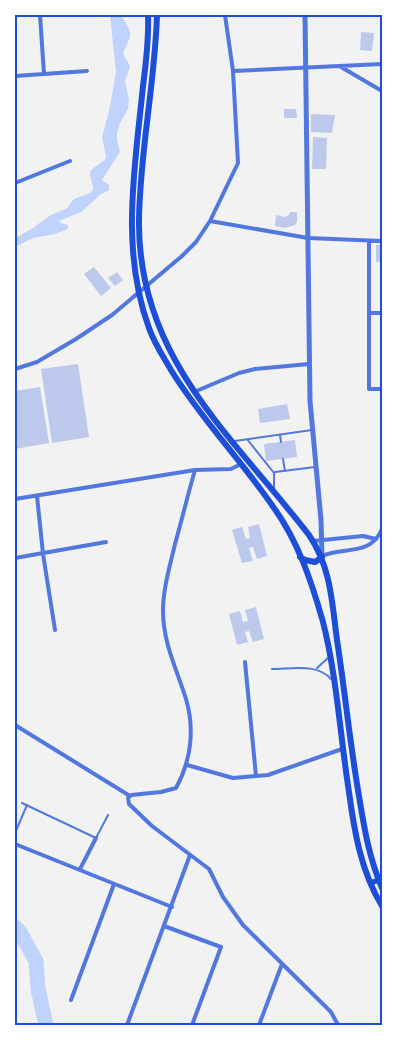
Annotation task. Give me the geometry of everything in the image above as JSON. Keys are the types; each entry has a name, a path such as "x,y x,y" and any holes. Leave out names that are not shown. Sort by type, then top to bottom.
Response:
{"highway":[{"path":"148,15 148,44 131,213 133,256 138,290 149,328 158,348 192,401 275,508 288,530 305,568 322,620 330,654 352,816 363,860 381,905"},
{"path":"157,15 141,180 139,246 147,293 161,333 177,365 194,392 313,541 322,556 332,598 354,769 363,820 369,852 382,888"},
{"path":"300,556 310,562 315,562 322,556"},
{"path":"363,860 378,880 381,905"}],"street":[{"path":"40,15 44,74"},
{"path":"15,369 37,362 112,315 189,250 210,221 238,166 233,71 225,15"},
{"path":"305,15 309,364 322,556 368,546 376,539 382,529"},
{"path":"233,71 306,66 382,64"},
{"path":"339,66 382,91"},
{"path":"15,76 87,71"},
{"path":"15,183 70,161"},
{"path":"210,221 308,238 382,241"},
{"path":"369,241 369,389 382,389"},
{"path":"369,313 382,313"},
{"path":"194,392 239,373 255,369 309,364"},
{"path":"15,499 195,470 231,469 240,464"},
{"path":"130,796 176,788 187,765 190,738 189,715 166,641 163,611 167,575 195,470"},
{"path":"37,496 43,554 55,630"},
{"path":"313,541 363,536 376,539"},
{"path":"15,558 106,542"},
{"path":"245,662 256,776"},
{"path":"15,725 130,796"},
{"path":"187,765 233,778 268,775 342,750"},
{"path":"130,796 129,804 152,826 209,869 222,897 239,920 331,1012 338,1025"},
{"path":"80,869 96,838"},
{"path":"15,844 172,907"},
{"path":"127,1025 190,855"},
{"path":"70,1000 114,884"},
{"path":"164,926 221,947 192,1025"},
{"path":"258,1025 282,964"}],"lane":[{"path":"234,442 312,430"},
{"path":"280,435 281,442"},
{"path":"247,439 274,473 274,492"},
{"path":"283,459 285,471"},
{"path":"274,473 315,467"},
{"path":"317,668 326,661 330,654"},
{"path":"272,670 317,668 326,673 334,682"},
{"path":"22,803 96,838 108,815"},
{"path":"15,833 27,805"}],"water":[{"path":"110,15 121,15 129,28 130,38 123,54 130,67 125,81 129,100 128,109 117,133 120,152 102,180 109,185 109,190 101,194 81,212 59,221 68,225 68,229 55,234 33,238 15,247 15,238 49,216 67,208 74,199 93,190 90,176 91,170 105,160 106,157 102,137 116,72"}],"building":[{"path":"361,32 374,33 372,51 360,50"},
{"path":"284,109 296,109 297,118 284,118"},
{"path":"311,114 335,115 332,133 311,132"},
{"path":"313,137 327,138 326,169 312,169"},
{"path":"290,212 297,212 297,222 295,225 285,228 275,226 276,215 284,217 289,215"},
{"path":"376,245 382,245 382,262 376,262"},
{"path":"94,267 111,288 101,296 84,274"},
{"path":"117,272 123,280 115,286 108,278"},
{"path":"78,364 89,437 52,443 41,369"},
{"path":"40,387 49,443 15,449 15,391"},
{"path":"287,404 290,419 260,423 258,409"},
{"path":"295,440 297,457 266,461 264,444"},
{"path":"259,524 267,556 257,559 253,547 249,548 253,561 242,563 232,530 242,527 246,539 250,538 248,527"},
{"path":"256,607 264,639 253,642 249,631 245,632 248,642 237,645 229,614 240,611 243,622 248,621 245,610"}],"waterway":[{"path":"15,927 20,932 36,961 38,989 46,1025"}]}
